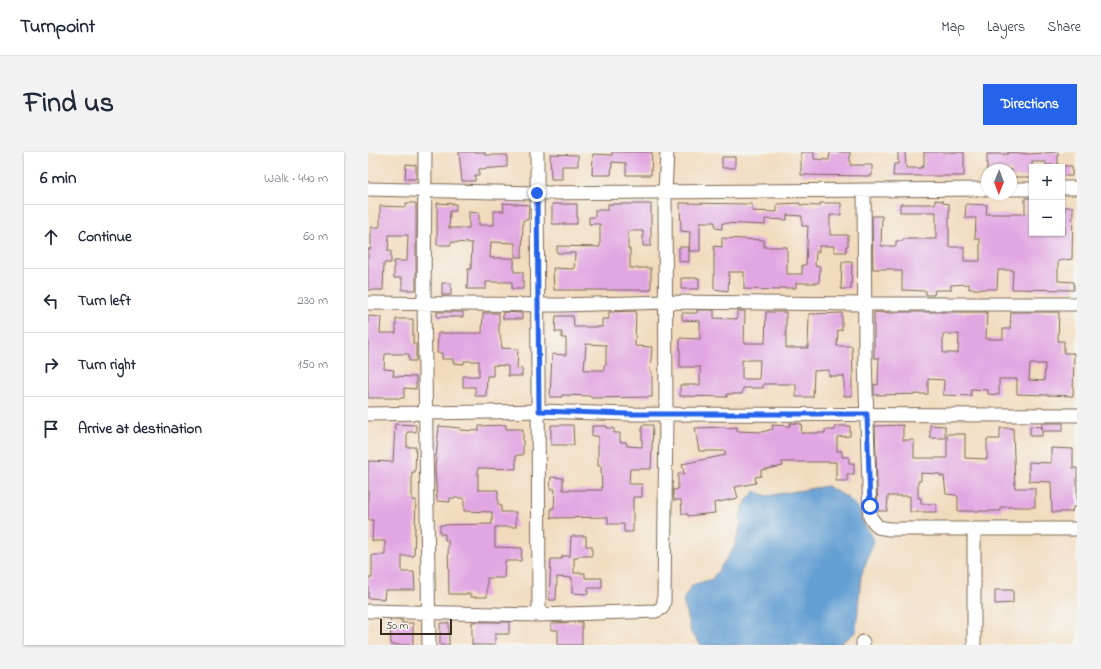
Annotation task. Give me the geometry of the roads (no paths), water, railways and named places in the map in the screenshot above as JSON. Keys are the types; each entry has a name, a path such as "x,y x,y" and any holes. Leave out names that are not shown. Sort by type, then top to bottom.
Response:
{"street":[{"path":"425,152 424,302 430,614 429,645"},
{"path":"537,152 539,615"},
{"path":"368,611 430,614 539,615 656,611 662,608 664,602 667,152"},
{"path":"1065,188 1077,188"},
{"path":"368,189 537,193 981,189"},
{"path":"1017,189 1029,189"},
{"path":"864,190 870,517 878,527 889,530 1077,529"},
{"path":"368,303 424,302 538,304 667,302 1077,304"},
{"path":"368,414 539,411 666,414 1077,415"},
{"path":"974,529 974,645"}],"water":[{"path":"827,486 848,498 858,508 864,524 874,541 861,576 856,632 838,645 701,645 691,633 683,600 692,585 712,579 734,548 741,524 741,513 747,500 755,491 767,496"}]}
